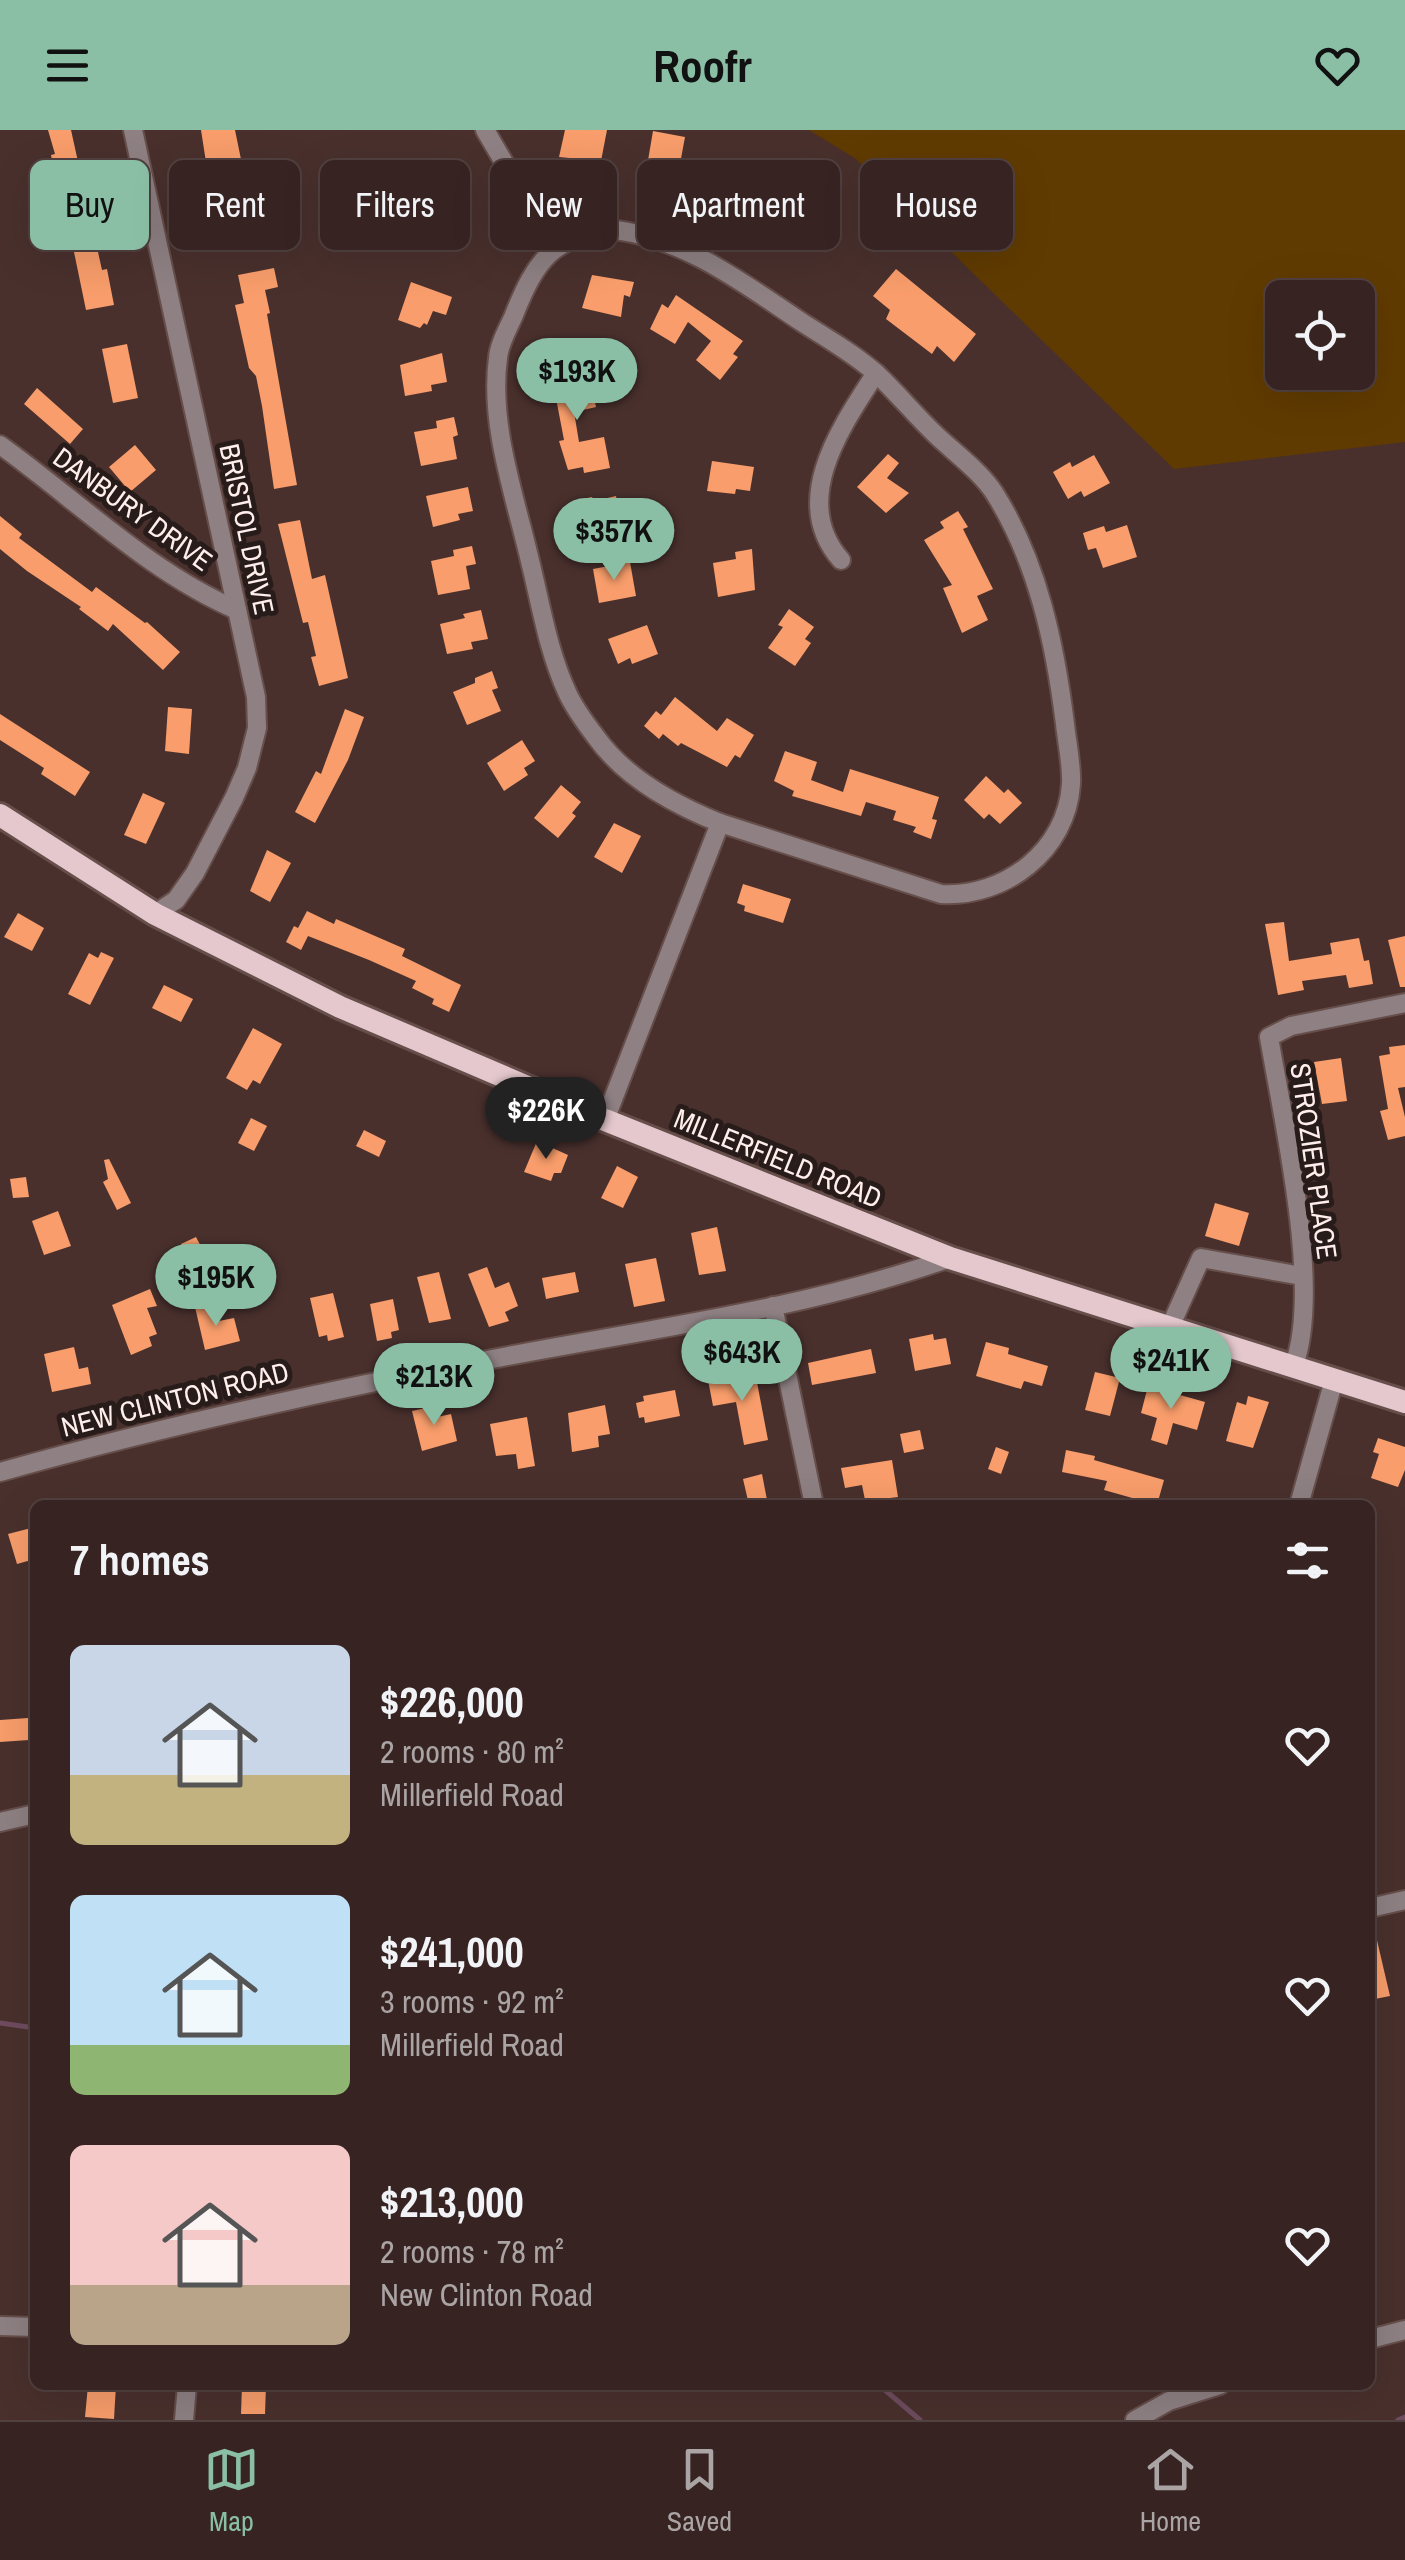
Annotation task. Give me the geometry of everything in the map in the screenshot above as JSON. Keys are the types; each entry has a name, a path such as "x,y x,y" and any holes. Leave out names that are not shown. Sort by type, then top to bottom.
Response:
{"main road":[{"name":"MILLERFIELD ROAD","path":"0,815 155,914 340,1007 605,1120 950,1258 1405,1402"}],"street":[{"name":"BRISTOL DRIVE","path":"133,130 256,697 257,728 248,768 195,873 176,900 155,914"},
{"path":"485,130 503,160"},
{"path":"552,250 526,283 498,355 497,409 552,652 568,695 611,755 662,794 720,823 941,894 991,888 1026,869 1050,844 1066,814 1071,784 1056,653 1026,550 993,490 876,373 706,259 650,234 617,230"},
{"path":"841,560 830,547 820,523 818,497 823,470 845,421 876,373"},
{"name":"DANBURY DRIVE","path":"0,445 115,534 206,597 237,610"},
{"path":"605,1120 720,823"},
{"name":"STROZIER PLACE","path":"1294,1365 1302,1344 1298,1217 1269,1037 1283,1030 1405,1003"},
{"name":"NEW CLINTON ROAD","path":"0,1472 228,1412 366,1382 773,1306 902,1275 950,1258"},
{"path":"1170,1327 1201,1258 1302,1276"},
{"path":"773,1306 813,1500"},
{"path":"1300,1500 1334,1380"},
{"path":"0,1822 30,1815"},
{"path":"1375,1907 1405,1900"},
{"path":"0,2326 30,2327"},
{"path":"1375,2338 1405,2330"},
{"path":"184,2420 186,2390"},
{"path":"1135,2420 1169,2401 1204,2390"}],"shaded area":[{"path":"809,130 1405,130 1405,442 1174,469 949,250 1013,250 1013,160 860,163"}],"building":[{"path":"48,130 71,130 78,160 52,160 51,155 55,154"},
{"path":"201,130 235,130 241,160 206,160"},
{"path":"565,130 607,130 601,160 559,157"},
{"path":"653,131 685,137 681,160 648,160"},
{"path":"74,250 98,250 102,270 107,269 114,305 86,310"},
{"path":"274,268 278,287 265,290 270,313 267,314 297,485 274,489 256,376 249,368 235,305 244,303 238,275"},
{"path":"896,269 976,334 954,362 937,346 932,354 886,319 890,310 873,296"},
{"path":"592,275 634,282 630,297 624,295 621,317 582,308"},
{"path":"411,282 452,297 446,315 433,311 427,325 424,323 420,328 398,320"},
{"path":"676,295 743,341 733,354 738,357 720,380 696,360 711,341 688,322 675,344 650,329 662,304 668,308"},
{"path":"127,344 138,398 113,403 102,349"},
{"path":"442,353 447,382 431,385 432,391 405,396 400,365"},
{"path":"565,372 567,379 589,375 596,407 574,412 579,442 604,437 610,468 584,473 583,467 568,470 559,441 564,440 555,393 550,394 547,376"},
{"path":"37,388 83,429 70,444 24,404"},
{"path":"454,417 457,459 421,466 414,432 437,428 436,421"},
{"path":"135,445 156,470 130,492 109,467"},
{"path":"888,454 899,463 887,478 909,493 886,513 857,487"},
{"path":"1094,455 1110,483 1084,497 1081,491 1068,499 1053,472"},
{"path":"712,461 754,467 750,491 707,491"},
{"path":"468,487 473,511 458,514 460,520 433,527 426,496"},
{"path":"616,496 623,527 597,533 596,526 581,530 573,501"},
{"path":"958,511 993,589 977,596 988,620 962,633 943,588 952,585 924,540 944,528 940,522"},
{"path":"0,516 22,534 19,538 92,592 96,587 147,622 180,652 163,670 113,624 108,631 81,607 27,571 0,549"},
{"path":"300,520 312,579 325,575 348,678 319,686 308,622 303,623 278,524"},
{"path":"1127,525 1137,557 1103,568 1096,548 1088,550 1083,533 1104,526 1106,532"},
{"path":"472,546 476,564 466,566 470,589 438,595 431,561 454,556 453,550"},
{"path":"752,549 755,590 718,597 713,563 736,559 735,552"},
{"path":"630,562 636,596 599,603 593,569"},
{"path":"789,609 814,627 805,639 811,643 795,666 768,648 783,627 778,625"},
{"path":"481,610 488,639 471,642 473,649 447,654 440,624"},
{"path":"647,625 658,654 632,664 630,658 618,664 608,639"},
{"path":"492,671 498,688 492,690 501,711 467,725 453,692"},
{"path":"675,697 717,731 727,718 754,735 740,758 735,755 727,767 681,743 678,746 663,734 659,739 644,726 656,711 661,715"},
{"path":"168,707 192,709 189,754 165,751"},
{"path":"345,709 364,717 348,760 315,823 295,812 316,771 321,774"},
{"path":"0,714 90,772 75,796 41,774 44,768 0,740"},
{"path":"522,740 535,761 524,768 528,775 504,791 487,763"},
{"path":"785,751 817,762 811,780 843,792 850,769 939,797 931,839 913,832 916,827 893,820 896,811 866,802 861,816 792,796 794,791 774,781"},
{"path":"986,776 1022,803 1000,824 989,814 984,819 964,800"},
{"path":"561,785 581,802 572,813 576,816 558,838 534,818"},
{"path":"143,793 165,803 146,844 124,835"},
{"path":"614,823 641,836 622,873 594,857"},
{"path":"267,850 291,863 270,902 250,891"},
{"path":"743,884 791,899 783,923 744,911 745,906 737,903"},
{"path":"307,911 334,924 336,919 405,949 402,956 461,985 449,1012 412,988 416,981 369,960 308,936 301,950 286,942"},
{"path":"18,913 44,928 32,951 4,937"},
{"path":"1284,922 1289,961 1332,954 1330,943 1359,938 1364,961 1369,960 1373,984 1349,988 1346,975 1302,981 1304,990 1278,995 1265,924"},
{"path":"1405,936 1405,987 1400,987 1388,940"},
{"path":"101,952 114,958 90,1005 68,994 89,953 98,958"},
{"path":"164,985 193,999 181,1022 152,1008"},
{"path":"253,1028 282,1044 260,1084 253,1080 247,1090 226,1078"},
{"path":"1405,1045 1405,1087 1398,1088 1405,1136 1388,1140 1380,1111 1388,1109 1379,1056 1390,1054 1389,1047"},
{"path":"1341,1058 1347,1101 1322,1104 1314,1062"},
{"path":"251,1118 267,1126 254,1151 238,1143"},
{"path":"364,1130 386,1141 379,1157 356,1146"},
{"path":"537,1141 568,1155 561,1173 554,1173 551,1181 524,1172"},
{"path":"109,1159 131,1203 117,1210 103,1182 108,1179 104,1160"},
{"path":"617,1166 638,1177 623,1208 601,1198"},
{"path":"26,1177 29,1197 13,1198 10,1179"},
{"path":"1215,1203 1249,1213 1239,1246 1205,1236"},
{"path":"58,1211 71,1246 44,1255 32,1221"},
{"path":"717,1227 726,1271 699,1275 691,1233"},
{"path":"196,1237 205,1254 189,1261 181,1244"},
{"path":"656,1258 665,1301 634,1307 625,1264"},
{"path":"487,1267 495,1288 509,1282 518,1306 505,1312 509,1321 489,1327 468,1274"},
{"path":"439,1272 451,1319 429,1323 417,1277"},
{"path":"575,1272 579,1292 546,1299 542,1278"},
{"path":"150,1289 157,1306 147,1308 157,1334 149,1337 152,1346 131,1355 112,1305"},
{"path":"333,1293 344,1337 328,1341 327,1335 319,1337 310,1298"},
{"path":"393,1299 399,1330 391,1332 392,1338 377,1341 370,1304"},
{"path":"210,1303 214,1322 234,1318 240,1341 205,1350 195,1307"},
{"path":"933,1334 934,1340 946,1338 951,1364 915,1371 909,1339"},
{"path":"986,1342 1009,1348 1008,1354 1048,1366 1042,1386 1024,1381 1021,1389 976,1376"},
{"path":"74,1347 79,1369 88,1367 91,1384 52,1392 44,1354"},
{"path":"871,1349 876,1373 812,1385 808,1363"},
{"path":"755,1372 768,1440 744,1445 736,1402 713,1406 708,1380"},
{"path":"1095,1372 1120,1378 1110,1416 1085,1410"},
{"path":"1148,1386 1205,1402 1197,1430 1173,1423 1167,1445 1151,1440 1157,1418 1141,1413"},
{"path":"675,1390 680,1416 645,1423 644,1417 639,1418 636,1403 644,1401 643,1396"},
{"path":"1248,1396 1269,1402 1253,1448 1226,1441 1237,1402 1246,1405"},
{"path":"605,1405 610,1434 598,1436 599,1447 572,1452 568,1413"},
{"path":"434,1406 437,1417 451,1414 457,1441 422,1451 412,1411"},
{"path":"527,1417 535,1466 518,1469 516,1454 496,1456 490,1424"},
{"path":"920,1430 924,1449 904,1453 900,1434"},
{"path":"1378,1438 1405,1447 1405,1470 1398,1487 1371,1478 1379,1454 1373,1452"},
{"path":"996,1447 1009,1452 1001,1474 988,1469"},
{"path":"1066,1450 1164,1480 1158,1500 1139,1500 1104,1490 1107,1481 1062,1472"},
{"path":"892,1460 898,1497 865,1500 862,1485 845,1488 841,1468"},
{"path":"762,1474 767,1500 748,1500 743,1479"},
{"path":"30,1528 30,1560 17,1564 8,1534"},
{"path":"28,1718 29,1740 0,1742 0,1720"},
{"path":"1375,1936 1376,1936 1390,1996 1375,1999"},
{"path":"88,2390 116,2390 114,2419 85,2417"},
{"path":"242,2390 266,2390 265,2414 241,2414"}],"waterway":[{"path":"0,2023 30,2027"},
{"path":"885,2390 920,2420"},
{"path":"1398,2420 1405,2417"}]}
